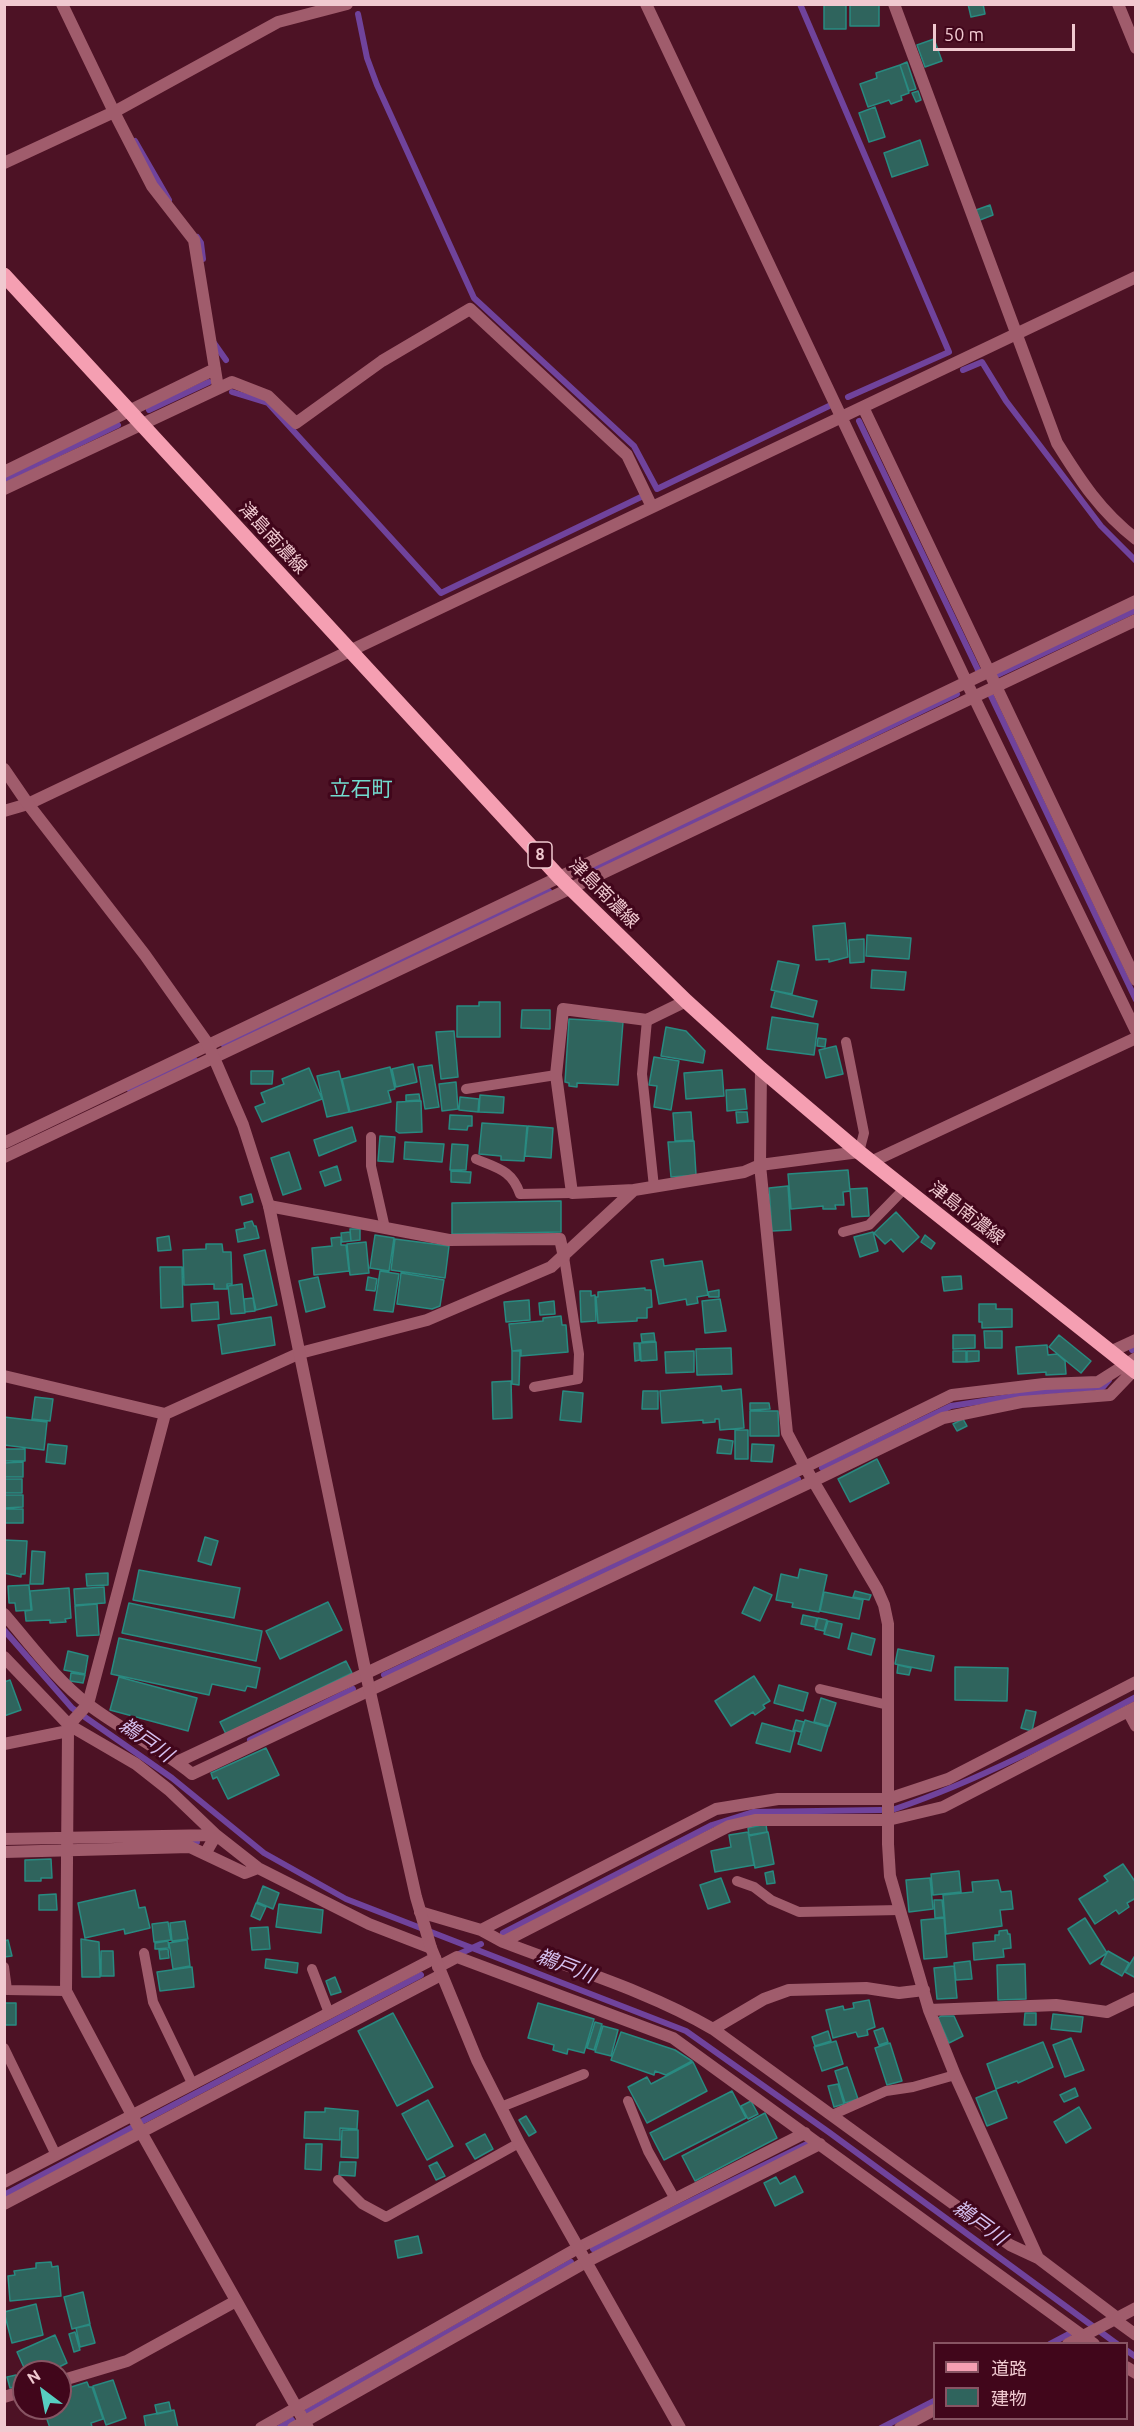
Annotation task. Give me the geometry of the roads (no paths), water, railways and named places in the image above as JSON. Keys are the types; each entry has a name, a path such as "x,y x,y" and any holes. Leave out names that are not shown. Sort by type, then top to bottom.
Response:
{"main road":[{"name":"津島南濃線","path":"4,275 566,883 686,1000 761,1069 865,1157 1110,1352 1132,1366"}],"street":[{"path":"63,4 152,186 194,240 218,388"},
{"path":"4,163 114,112 278,22 347,4"},
{"path":"646,4 973,696 1136,1030"},
{"path":"894,4 1057,443 1089,494 1118,525 1136,539"},
{"path":"1118,4 1136,48"},
{"path":"4,812 28,804 1136,277"},
{"path":"4,489 232,382 268,396 297,423 382,361 470,309 627,455 652,507"},
{"path":"4,472 215,369"},
{"path":"863,407 1136,980"},
{"path":"4,1157 214,1058 1136,601"},
{"path":"4,1143 208,1044 566,883 1136,620"},
{"path":"4,769 28,804 145,955 208,1044 243,1125 269,1206 366,1674 421,1915 435,1958 477,2060 519,2143 680,2427"},
{"path":"686,1000 647,1020 563,1009 556,1075 572,1193 634,1190 744,1172 760,1165 865,1157 1136,1038"},
{"path":"761,1069 760,1165 787,1433 885,1605 888,1624 890,1876 929,2010 1038,2258"},
{"path":"4,1376 165,1414 300,1353 428,1320 550,1268 634,1190"},
{"path":"269,1206 449,1240 560,1239 564,1257"},
{"path":"1110,1352 1136,1340"},
{"path":"177,1762 805,1467 952,1395 1044,1384 1098,1382 1132,1366"},
{"path":"4,1614 86,1706 177,1762 192,1774 943,1418 1021,1402 1110,1395 1132,1366"},
{"path":"4,1744 70,1726 86,1706 165,1414"},
{"path":"4,1657 70,1726 136,1764 169,1790 216,1835 258,1868 435,1958"},
{"path":"481,1930 716,1809 777,1799 888,1799 948,1779 1136,1682"},
{"path":"503,1942 729,1826 755,1820 888,1820 943,1807 1132,1709 1136,1726"},
{"path":"70,1726 66,1838 66,1991 141,2132 306,2424"},
{"path":"4,1839 216,1835"},
{"path":"205,1854 216,1835"},
{"path":"4,1852 190,1847 245,1873 258,1868"},
{"path":"421,1915 481,1930 503,1942 648,1997 713,2029 1010,2245 1038,2258 1136,2336"},
{"path":"4,2182 435,1958 457,1957 673,2038 1088,2338"},
{"path":"4,2204 141,2132 435,1958"},
{"path":"713,2029 764,1999 789,1990 866,1988 899,1993 924,1990"},
{"path":"929,2010 1056,2006 1107,2012 1136,1998"},
{"path":"261,2427 578,2248 805,2133"},
{"path":"293,2427 306,2424 586,2262 820,2144"},
{"path":"72,2377 127,2361 236,2301"},
{"path":"1072,2342 1088,2338 1113,2319 1136,2308"},
{"path":"900,2427 933,2410"}],"lane":[{"path":"647,1020 642,1074 654,1187"},
{"path":"846,1042 864,1133 865,1157"},
{"path":"466,1089 556,1075"},
{"path":"371,1137 371,1166 384,1228"},
{"path":"476,1159 503,1170 516,1181 520,1194 572,1193"},
{"path":"843,1232 869,1225 905,1188"},
{"path":"534,1387 578,1379 579,1354 564,1257"},
{"path":"820,1689 888,1706"},
{"path":"737,1881 754,1887 771,1900 799,1912 900,1910"},
{"path":"144,1953 153,2002 192,2083"},
{"path":"4,1967 7,1990 66,1991"},
{"path":"312,1969 329,2013"},
{"path":"4,2048 56,2155"},
{"path":"501,2107 584,2074"},
{"path":"832,2115 886,2091 913,2087 956,2075"},
{"path":"628,2101 648,2151 675,2199"},
{"path":"338,2180 363,2204 386,2217 519,2143"}],"waterway":[{"path":"800,4 949,352 848,397"},
{"path":"358,14 367,58 377,85 474,298 634,446 657,489 829,406"},
{"path":"135,141 169,200"},
{"path":"197,237 201,243 203,259"},
{"path":"214,343 226,360"},
{"path":"963,370 982,362 1006,401 1101,526 1136,561"},
{"path":"149,410 209,382"},
{"path":"232,392 268,403 441,593 641,497"},
{"path":"859,421 978,670"},
{"path":"4,480 118,425"},
{"path":"995,676 1136,610"},
{"path":"582,875 957,694"},
{"path":"991,696 1136,1000"},
{"path":"224,1045 549,891"},
{"path":"130,1090 195,1060"},
{"path":"1132,1350 1136,1348"},
{"path":"822,1468 951,1406 1041,1392 1103,1387 1109,1380"},
{"path":"384,1675 798,1479"},
{"name":"鵜戸川","path":"4,1630 72,1708 172,1778 264,1853 346,1899 686,2031 830,2133 1114,2342"},
{"path":"250,1740 353,1689"},
{"path":"895,1809 988,1772 1136,1697"},
{"path":"503,1933 712,1825 753,1812 881,1810"},
{"path":"186,1842 197,1842"},
{"name":"鵜戸川","path":"459,1954 481,1944"},
{"path":"143,2121 421,1975"},
{"path":"4,2195 131,2128"},
{"path":"593,2249 809,2143"},
{"path":"308,2411 571,2262"},
{"path":"1054,2342 1069,2334"},
{"name":"鵜戸川","path":"1128,2351 1136,2357"},
{"path":"881,2428 933,2402"},
{"path":"279,2428 292,2420"}],"district":[{"name":"立石町","path":"361,789"}]}
